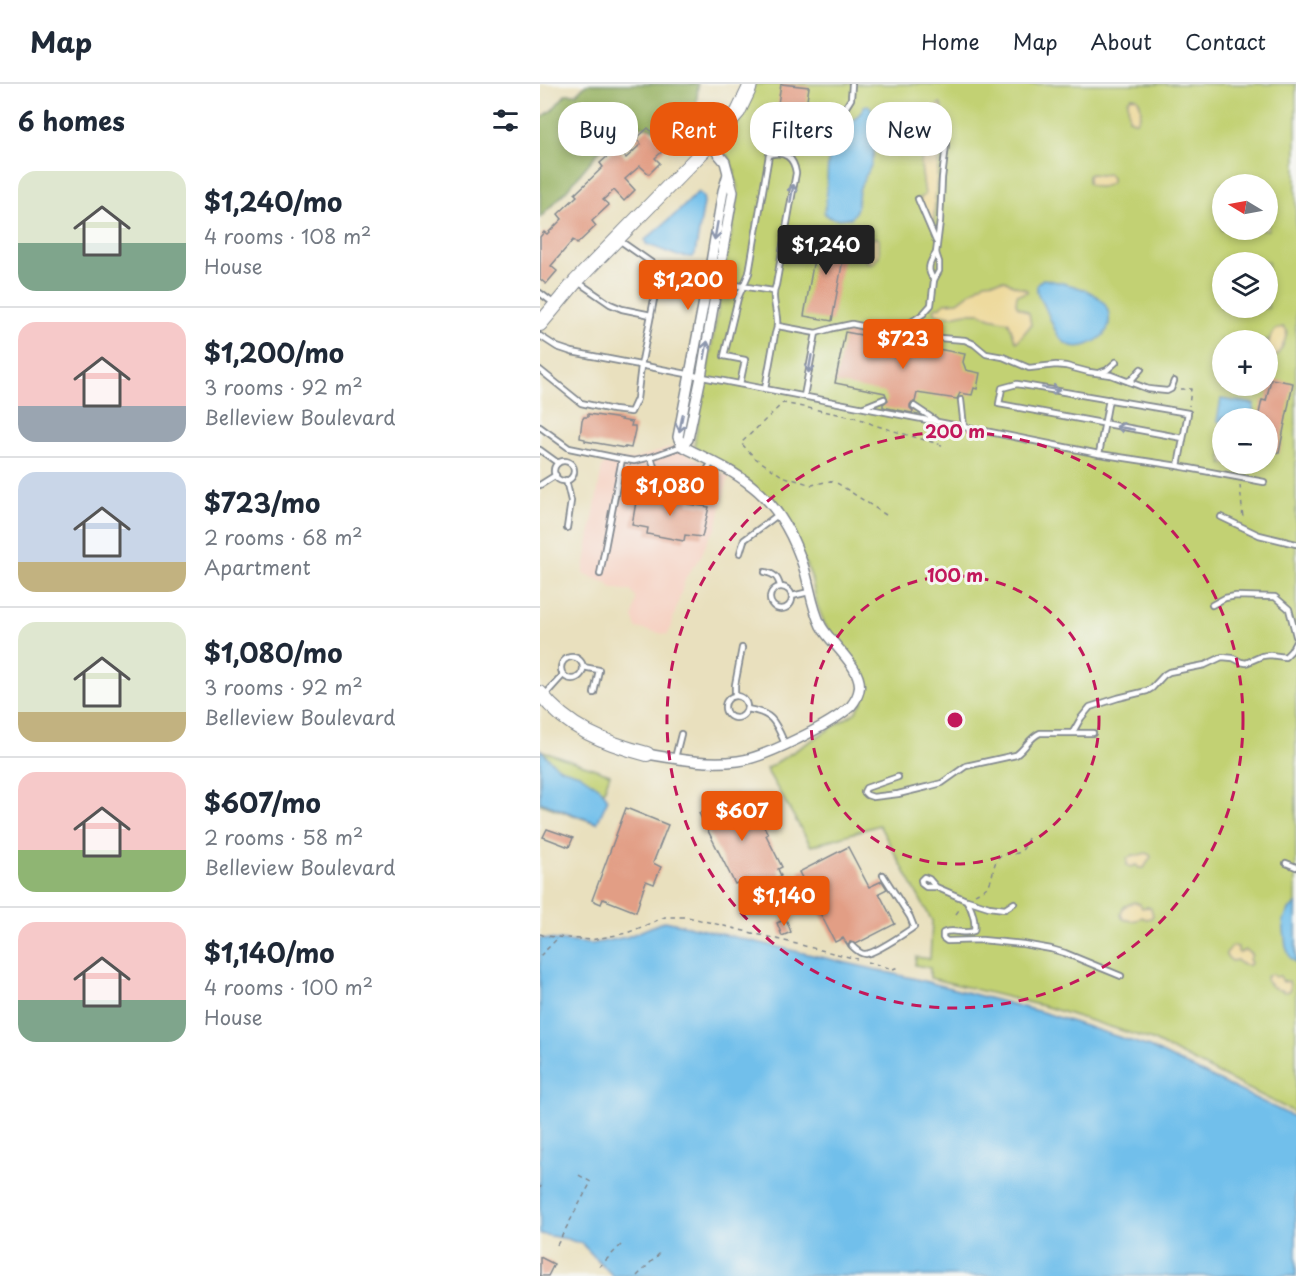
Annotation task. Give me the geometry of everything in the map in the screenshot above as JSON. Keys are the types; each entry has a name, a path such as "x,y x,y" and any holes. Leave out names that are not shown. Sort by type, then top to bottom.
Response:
{"street":[{"path":"738,112 750,84"},
{"path":"540,324 616,238 698,156"},
{"path":"542,695 566,720 609,743 647,754 703,762 740,761 785,744 829,722 849,708 856,700 860,689 859,679 853,667 822,627 813,607 804,567 793,539 779,514 752,486 735,474 682,446 678,437 690,375 733,192 725,162 720,156"},
{"path":"682,446 688,439 701,377 713,281"}],"lane":[{"path":"849,102 852,84"},
{"path":"740,384 744,360 724,356 738,298 749,273 769,155 775,153 790,157 795,163 796,173 773,291 778,326 765,388"},
{"path":"934,280 929,274 929,266 936,253 945,156"},
{"path":"918,199 937,243"},
{"path":"616,238 662,270 773,291"},
{"path":"895,331 923,314 932,305 934,280 939,271 936,253"},
{"path":"576,281 621,309 651,315"},
{"path":"540,293 556,305"},
{"path":"540,370 581,403 613,411 631,412 637,399 655,294"},
{"path":"778,326 816,333 852,324 914,336 965,340 986,354 1003,357 1029,368 1066,366 1111,375 1167,391 1171,389 1174,381"},
{"path":"804,396 816,333"},
{"path":"540,336 557,347 572,352 641,366 1099,454 1263,482"},
{"path":"1099,373 1107,370 1116,362"},
{"path":"1128,381 1141,369"},
{"path":"1178,466 1188,412 1017,384 1002,388 999,404 1183,438"},
{"path":"863,407 884,399"},
{"path":"1099,454 1108,399"},
{"path":"961,400 964,427"},
{"path":"914,406 937,422"},
{"path":"540,427 569,448 622,459 651,458 682,446"},
{"path":"567,461 569,448"},
{"path":"540,450 558,463"},
{"path":"651,458 657,477 661,482 666,483"},
{"path":"600,574 622,459"},
{"path":"560,461 567,461 572,465 574,471 572,477 560,480 555,469 560,461"},
{"path":"687,487 696,484 712,462"},
{"path":"540,485 556,475"},
{"path":"567,480 571,501 567,528"},
{"path":"740,553 744,540 779,514"},
{"path":"1221,517 1259,535 1296,544"},
{"path":"765,572 774,575 780,586 789,590 792,596 786,608 779,609 772,605 770,595 773,589 780,586"},
{"path":"792,596 810,592"},
{"path":"1212,605 1225,598 1269,596 1275,597 1289,609 1296,610"},
{"path":"1289,609 1296,636"},
{"path":"1073,732 1090,707 1147,691 1169,672 1205,665 1222,657 1246,663 1262,656 1285,657 1296,642"},
{"path":"735,696 742,648"},
{"path":"570,657 582,664 581,674 576,678 569,679 563,675 562,664 570,657"},
{"path":"583,667 598,670 594,693"},
{"path":"542,695 563,675"},
{"path":"735,696 744,699 747,705 744,715 737,718 727,713 725,706 726,702 735,696"},
{"path":"747,709 770,715 777,724 785,744"},
{"path":"898,777 866,788 864,792 873,797 898,794 942,783 966,766 1016,755 1040,733 1093,732"},
{"path":"675,759 681,734"},
{"path":"1286,863 1296,867"},
{"path":"852,946 865,954 876,950 914,927 883,875"},
{"path":"936,887 969,904 974,921 974,931 968,933 948,930 943,933 943,938 947,941 982,940 1051,949 1121,976"},
{"path":"964,902 1005,909 1014,903"}],"path":[{"path":"1171,389 1191,390 1188,412"},
{"path":"886,515 837,483 830,481 812,485 782,477 755,458 741,443 783,403 858,418 945,446"},
{"path":"1239,477 1244,529"},
{"path":"972,897 987,888 993,876 994,866 1001,856 1020,853 1028,838"},
{"path":"956,914 964,902"},
{"path":"540,934 591,940 627,933 665,917 688,917 893,969 898,967"},
{"path":"540,957 560,937"},
{"path":"557,1245 591,1182 576,1174"},
{"path":"599,1268 621,1245"},
{"path":"637,1276 661,1252"}],"shaded area":[{"path":"674,446 679,452 729,477 716,529 686,577 668,635 636,628 633,618 636,598 631,591 610,588 608,584 583,574 602,467 606,461 632,460"}],"green space":[{"path":"586,84 698,84 697,102 650,102 650,128 638,126 638,102 559,102 566,94 576,94"},
{"path":"756,84 1296,84 1296,1113 1152,1040 1047,1007 930,978 930,968 915,965 916,957 930,959 932,921 879,825 811,846 766,769 855,713 863,701 865,689 863,675 825,625 817,605 811,576 779,507 699,452 695,445 737,201 735,171 727,156 738,156 738,112"},
{"path":"558,103 558,156 595,156 540,218 540,119"},
{"path":"540,750 610,774 593,822 540,804"}],"sand":[{"path":"1132,97 1137,98 1141,107 1137,121 1129,119 1128,100"},
{"path":"922,156 939,156 933,228 920,198 925,195"},
{"path":"1109,174 1112,182 1103,187 1094,186 1088,183 1088,175"},
{"path":"873,238 879,240 879,256 873,263 868,263 865,259 866,250"},
{"path":"1005,280 1027,290 1017,295 1016,303 1018,307 1029,313 1031,325 1017,342 1008,322 980,313 937,315 934,310 945,303 958,302 985,282"},
{"path":"1283,327 1287,331 1278,353 1277,330"},
{"path":"1146,853 1151,857 1144,868 1127,865 1127,859 1133,855"},
{"path":"1134,902 1140,904 1142,908 1151,908 1153,915 1151,918 1142,917 1133,921 1123,919 1121,915 1123,907"},
{"path":"1233,946 1238,947 1240,953 1245,950 1252,955 1249,960 1250,965 1243,965 1237,960 1232,961 1226,956"},
{"path":"1272,974 1275,977 1280,976 1283,982 1289,981 1289,991 1284,992 1270,985 1266,979"}],"water":[{"path":"866,106 866,156 873,156 871,165 860,188 854,215 851,218 840,219 829,217 824,212 829,156 854,156 854,119"},
{"path":"698,192 703,196 704,203 695,254 692,257 678,256 646,244 645,240"},
{"path":"1043,279 1086,290 1104,303 1109,323 1104,334 1087,345 1078,347 1064,342 1055,330 1038,293 1037,285"},
{"path":"1221,399 1254,404 1253,408 1219,408"},
{"path":"540,749 560,768 579,774 601,789 608,799 597,823 540,802"},
{"path":"1296,904 1296,963 1290,957 1286,947 1283,921 1289,910"},
{"path":"665,921 916,979 1045,1013 1149,1047 1296,1118 1296,1276 613,1276 582,1244 540,1234 540,938 591,944 627,937"}],"building":[{"path":"781,84 809,87 807,102 778,102"},
{"path":"648,128 650,130 650,156 657,156 655,158 660,163 649,174 640,166 625,179 635,190 624,201 614,190 603,200 609,205 592,221 596,226 577,244 573,240 551,266 557,271 546,284 540,279 540,237 544,232 547,234 562,219 558,214 603,167 600,163 608,156 626,158 638,156 638,147 641,144 638,137"},
{"path":"819,231 847,236 832,321 804,316"},
{"path":"845,332 965,354 963,362 966,370 980,373 977,389 974,388 972,395 960,393 957,399 917,393 915,402 910,405 912,413 883,407 888,400 885,393 835,383"},
{"path":"1278,380 1293,383 1279,453 1278,408 1260,408 1262,400 1266,401 1267,396 1278,396"},
{"path":"588,414 632,422 631,426 635,426 635,430 631,448 585,441 580,438 582,420 588,417"},
{"path":"659,492 689,498 688,504 709,507 702,537 685,535 684,541 647,534 648,528 632,525 637,496 658,498"},
{"path":"737,793 742,804 749,800 768,834 766,835 782,867 778,869 781,876 752,891 746,879 735,884 699,813"},
{"path":"626,808 668,825 653,863 661,867 654,884 646,881 636,912 603,899 601,904 592,900"},
{"path":"547,829 573,838 569,847 543,837"},
{"path":"848,847 869,887 882,881 887,889 879,893 895,924 856,944 850,942 848,946 843,938 835,942 799,872"},
{"path":"786,919 791,932 782,936 777,923"},
{"path":"540,1257 554,1264 548,1276 540,1276"}]}
